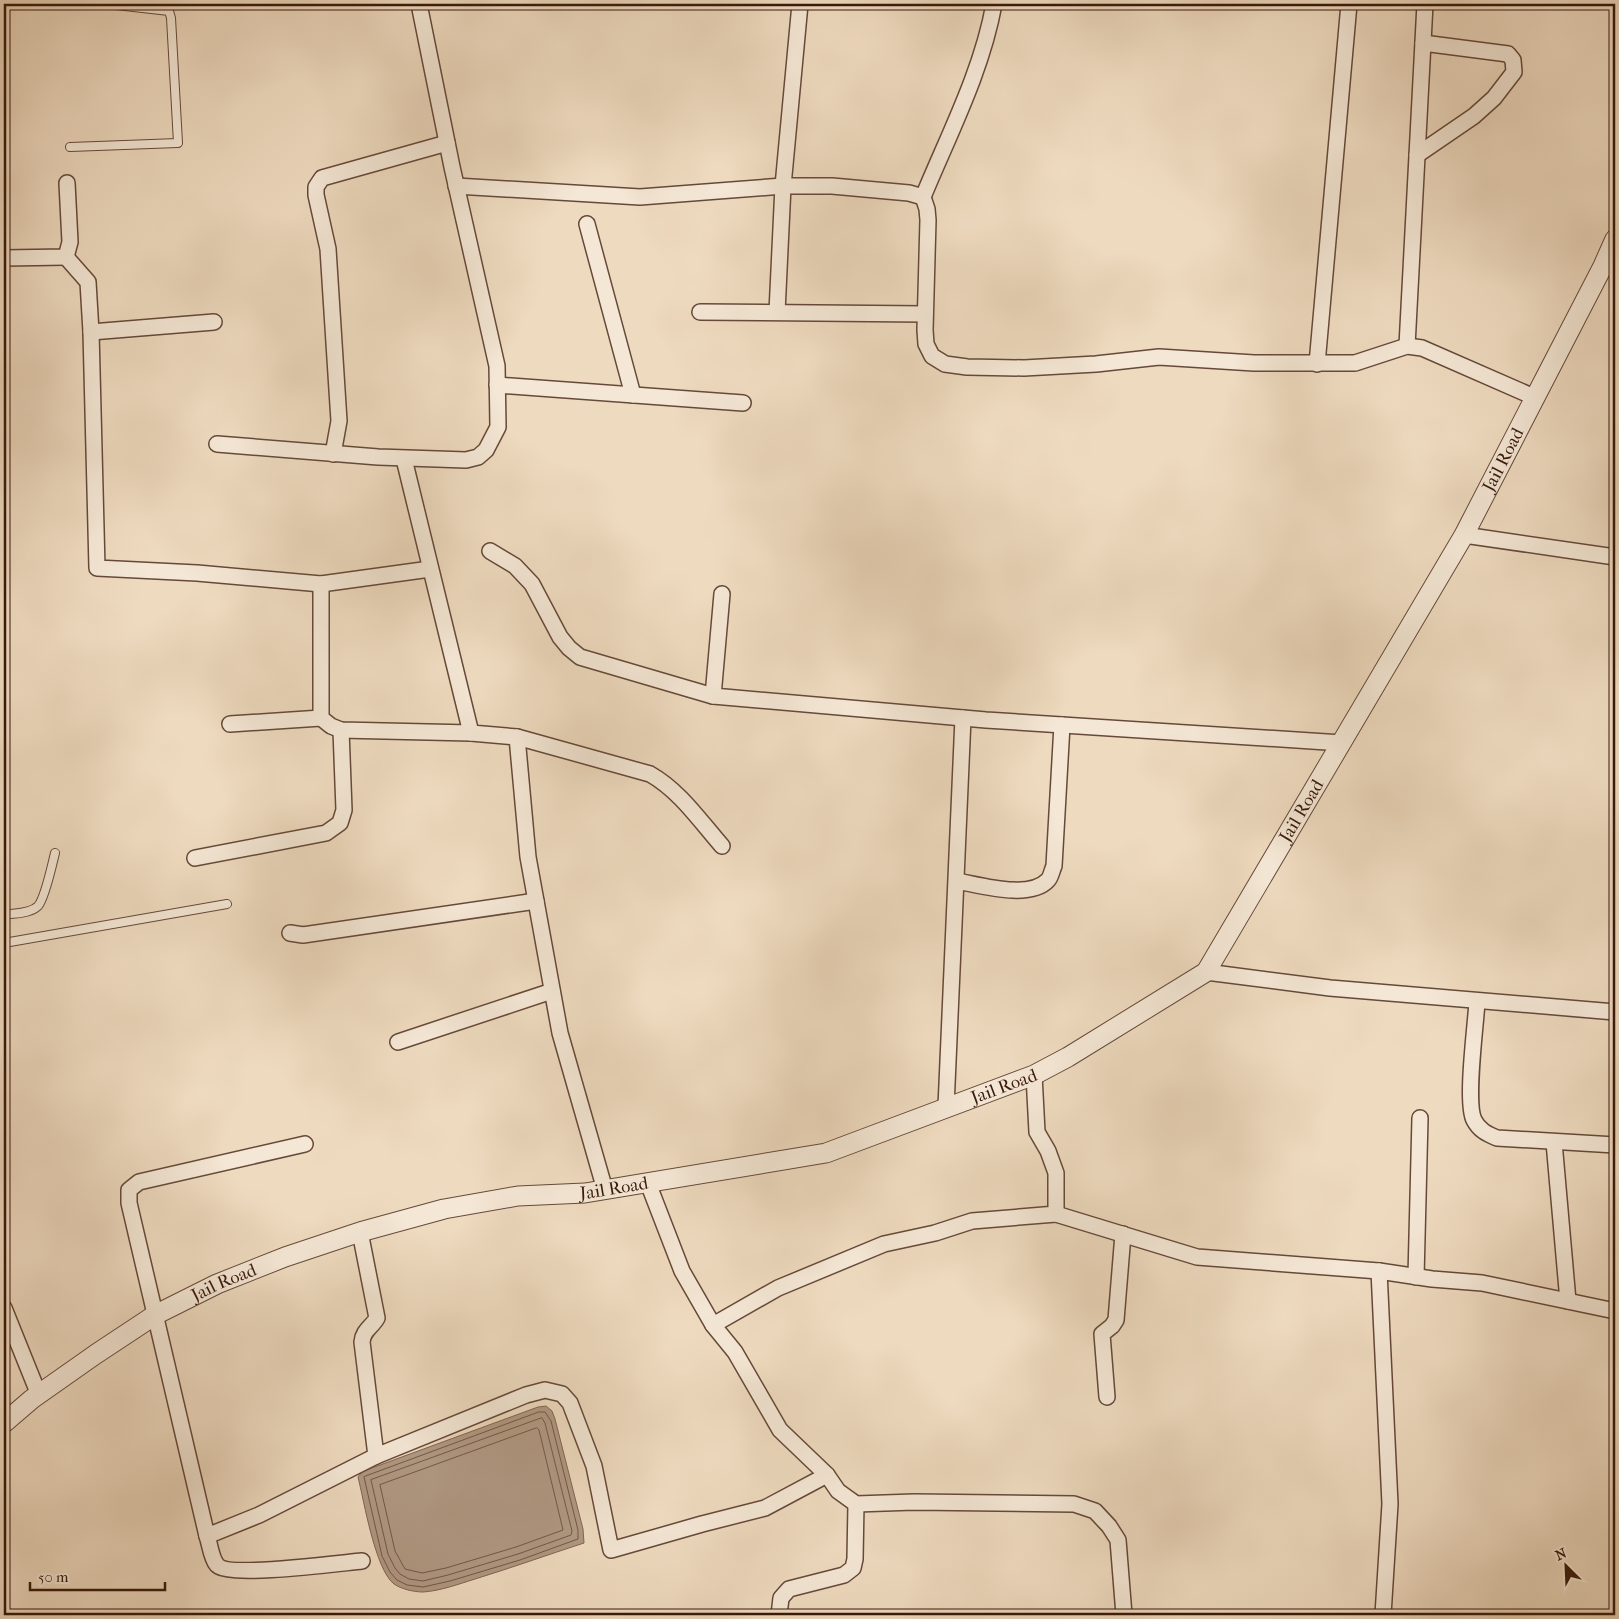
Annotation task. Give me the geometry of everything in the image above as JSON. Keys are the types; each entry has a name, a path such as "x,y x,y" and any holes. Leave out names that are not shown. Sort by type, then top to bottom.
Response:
{"street":[{"path":"217,444 404,459 466,460 478,456 486,450 498,427 497,366 456,186 419,4"},
{"path":"777,312 783,186 800,4"},
{"path":"994,4 982,58 923,197 928,220 926,344 932,356 945,364 952,365 1024,368 1096,364 1159,357 1254,363 1316,364 1355,363 1407,346 1422,348 1534,397"},
{"path":"1316,364 1349,4"},
{"path":"1407,346 1426,4"},
{"path":"1417,155 1474,116 1494,98 1514,72 1513,60 1508,54 1423,43"},
{"path":"333,454 339,421 328,249 316,195 316,187 322,178 447,143"},
{"path":"66,258 70,242 67,184"},
{"path":"456,186 640,197 783,186 851,188 909,193 923,197"},
{"path":"587,224 633,395"},
{"name":"Jail Road","path":"4,1423 39,1395 156,1315 217,1284 285,1257 360,1232 444,1208 518,1196 585,1194 826,1153 1034,1075 1068,1057 1206,972 1464,535 1534,397 1609,269 1615,239"},
{"path":"4,258 66,258 88,282 92,332 96,568 197,573 321,584 430,568"},
{"path":"700,312 925,314"},
{"path":"92,332 214,322"},
{"path":"497,385 743,403"},
{"path":"404,459 471,733"},
{"path":"1464,535 1615,557"},
{"path":"490,550 515,566 532,584 560,637 580,657 712,696 963,718 1342,742"},
{"path":"321,584 321,718"},
{"path":"712,696 722,594"},
{"path":"230,724 321,718 331,726 341,730 518,736 650,774 674,790 722,846"},
{"path":"946,1107 963,718"},
{"path":"956,881 1021,891 1042,885 1049,879 1054,866 1062,725"},
{"path":"194,858 326,833 340,823 344,810 341,730"},
{"path":"518,736 528,856 560,1033 605,1190"},
{"path":"290,933 303,935 536,901"},
{"path":"1206,972 1330,988 1615,1012"},
{"path":"398,1042 552,991"},
{"path":"1477,1001 1470,1101 1473,1118 1482,1132 1497,1138 1615,1145"},
{"path":"1034,1075 1037,1132 1048,1151 1056,1174 1056,1214"},
{"path":"1416,1277 1420,1118"},
{"path":"1554,1142 1568,1301"},
{"path":"305,1144 138,1182 129,1190 129,1203 207,1536 217,1565 223,1568 253,1571 362,1561"},
{"path":"648,1183 682,1271 713,1325 735,1352 780,1430 827,1475 838,1491 856,1504 914,1502 1074,1504 1095,1511 1109,1526 1118,1540 1124,1615"},
{"path":"713,1325 778,1288 884,1244 935,1233 972,1221 1056,1214 1197,1256 1379,1271 1416,1277 1482,1283 1615,1311"},
{"path":"360,1232 377,1318 366,1329 362,1342 376,1456"},
{"path":"1107,1397 1102,1334 1116,1320 1123,1234"},
{"path":"1379,1271 1390,1504 1383,1615"},
{"path":"4,1308 39,1395"},
{"path":"207,1536 259,1515 376,1456 526,1395 545,1390 562,1394 570,1403 594,1466 611,1550 765,1508 827,1475"},
{"path":"779,1615 781,1598 789,1589 844,1575 853,1568 855,1559 856,1504"}],"lane":[{"path":"70,147 178,143 171,18 169,11 116,4"},
{"path":"4,915 27,912 38,906 56,853"},
{"path":"4,944 227,904"}],"water":[{"path":"546,1406 552,1411 555,1419 583,1529 584,1543 489,1575 436,1590 416,1591 404,1589 394,1584 387,1576 381,1564 371,1534 358,1477 362,1472 538,1407"}]}
